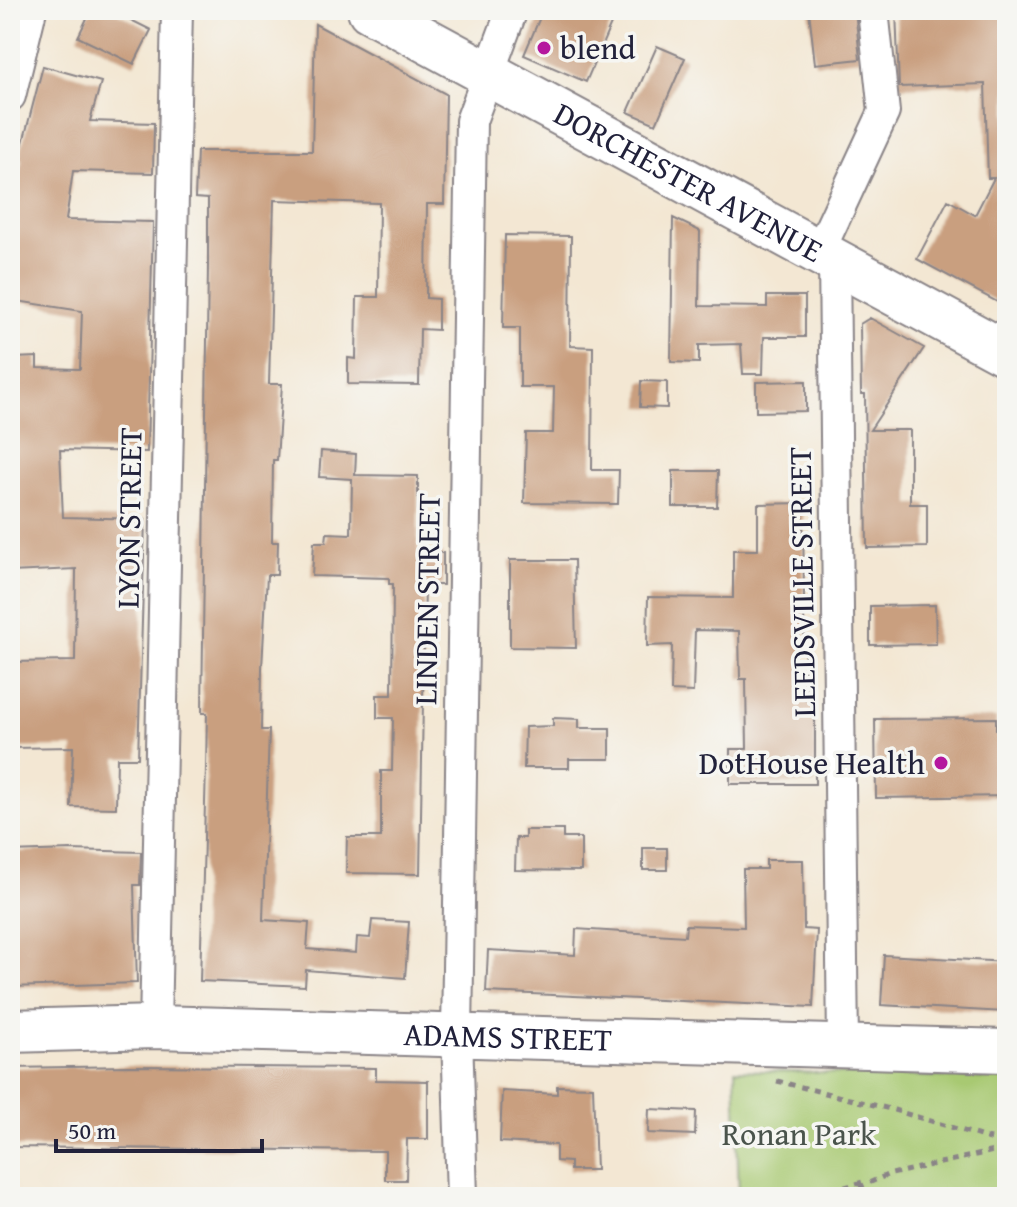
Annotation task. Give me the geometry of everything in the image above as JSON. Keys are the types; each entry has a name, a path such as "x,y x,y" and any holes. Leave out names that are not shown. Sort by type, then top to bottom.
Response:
{"main road":[{"name":"DORCHESTER AVENUE","path":"370,10 1007,354"},
{"name":"ADAMS STREET","path":"10,1031 155,1027 1007,1051"}],"street":[{"path":"10,96 31,10"},
{"name":"LYON STREET","path":"155,1027 177,10"},
{"name":"LINDEN STREET","path":"462,1197 457,1034 471,121 486,73 512,10"},
{"path":"827,256 884,112 873,10"},
{"name":"LEEDSVILLE STREET","path":"827,256 843,1046"}],"path":[{"path":"756,1043 761,1077 894,1110 1007,1146"},
{"path":"810,1197 1007,1146"},
{"path":"837,1197 887,1175"}],"green space":[{"name":"Ronan Park","path":"735,1070 1007,1079 1007,1197 739,1197"}],"building":[{"path":"91,10 111,10 151,30 134,64 78,37"},
{"path":"543,10 617,10 586,82 524,55"},
{"path":"809,10 855,10 860,59 815,64"},
{"path":"896,10 1007,10 1007,288 999,303 917,259 948,200 975,215 994,178 988,178 985,84 899,87"},
{"path":"315,24 446,94 444,204 427,204 426,298 438,299 438,330 420,329 419,385 348,384 348,358 356,359 357,297 378,297 379,203 274,200 269,384 282,384 277,460 273,460 272,542 278,542 277,575 267,575 262,668 261,730 269,730 263,920 309,923 307,949 356,953 357,937 370,938 372,920 409,922 405,978 306,970 305,986 200,981 207,713 202,713 208,199 195,198 197,151 312,151"},
{"path":"657,46 685,58 656,124 628,112"},
{"path":"43,66 101,82 90,121 154,123 153,173 73,171 66,220 153,222 147,452 60,450 63,517 145,519 138,758 117,758 116,808 71,807 73,747 10,748 10,662 75,661 76,569 10,572 10,365 14,364 14,358 37,357 37,368 80,369 82,311 10,300 10,229 22,159 19,158"},
{"path":"673,218 700,231 699,306 767,307 767,296 805,296 805,337 764,337 763,374 743,374 741,344 699,345 699,363 671,362"},
{"path":"505,235 571,236 570,346 593,347 592,470 619,470 618,504 524,503 526,433 553,433 554,387 520,387 520,328 503,328"},
{"path":"870,318 924,348 870,430 910,430 910,504 927,504 927,547 867,548 865,394 861,394 860,324"},
{"path":"641,381 667,382 667,408 640,407"},
{"path":"806,381 806,411 756,412 756,382"},
{"path":"321,451 356,454 355,475 418,476 418,553 443,553 443,585 425,585 420,874 346,873 347,837 381,837 381,771 392,771 393,718 377,718 377,695 392,695 393,584 389,584 389,578 312,576 314,542 326,542 327,533 351,534 352,479 319,477"},
{"path":"673,471 718,471 717,507 673,507"},
{"path":"803,503 805,699 815,699 815,784 730,784 730,749 747,749 746,679 740,679 739,631 695,630 693,692 671,691 672,645 647,646 648,597 733,598 733,550 758,550 758,504"},
{"path":"510,560 574,560 576,648 510,647"},
{"path":"935,605 936,644 870,645 870,606"},
{"path":"553,718 579,719 579,728 610,728 610,759 569,759 569,768 524,768 525,727 553,726"},
{"name":"DotHouse Health","path":"996,718 996,729 1007,729 1007,796 876,798 875,719"},
{"path":"525,830 563,830 563,838 581,838 581,871 515,870 516,838 525,838"},
{"path":"643,848 667,848 667,870 643,870"},
{"path":"10,852 141,852 140,885 134,885 137,983 10,987"},
{"path":"766,860 803,860 804,929 817,930 813,1007 486,992 488,950 575,955 576,929 685,936 686,925 744,927 743,869 766,869"},
{"path":"884,955 1007,962 1005,1012 881,1005"},
{"path":"10,1068 376,1068 376,1080 428,1081 428,1139 407,1139 406,1180 385,1180 385,1151 10,1147"},
{"path":"557,1086 593,1087 596,1170 570,1170 570,1162 556,1161 556,1145 500,1142 502,1091 557,1094"},
{"path":"649,1109 696,1111 695,1135 648,1133"}],"place":[{"name":"blend","path":"544,48"},
{"name":"DotHouse Health","path":"941,763"}]}
